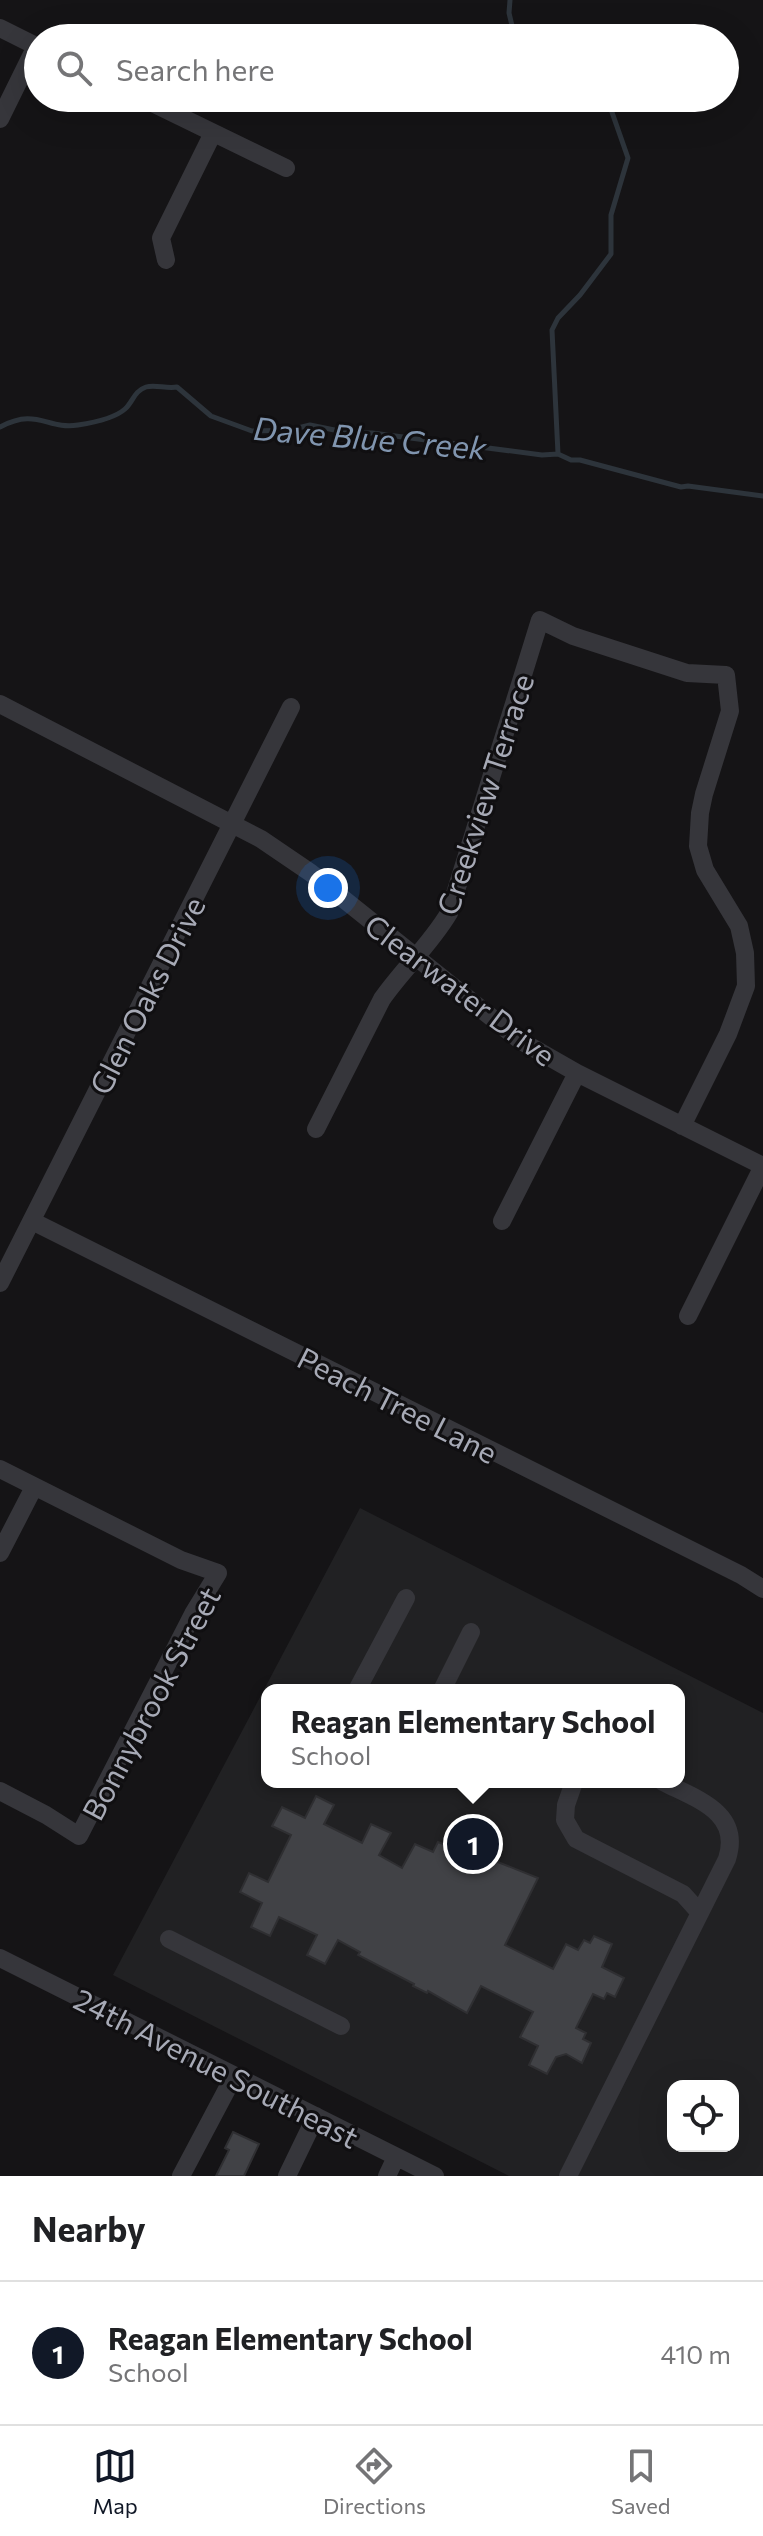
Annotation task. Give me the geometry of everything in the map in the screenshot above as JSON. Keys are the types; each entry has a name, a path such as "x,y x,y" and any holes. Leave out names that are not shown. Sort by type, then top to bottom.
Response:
{"street":[{"path":"0,28 24,40"},
{"path":"0,119 24,72"},
{"path":"170,112 286,168"},
{"path":"166,260 161,238 213,133"},
{"name":"Creekview Terrace","path":"316,1129 374,1013 394,981 436,934 449,913 540,620 573,636 687,673 726,675 730,711 702,804 698,846 705,870 739,926 745,953 746,986 728,1034 682,1126"},
{"name":"Clearwater Drive","path":"0,704 287,855 521,1041 577,1073 763,1166"},
{"name":"Glen Oaks Drive","path":"0,1283 291,707"},
{"path":"502,1221 577,1073"},
{"path":"688,1316 763,1166"},
{"name":"Peach Tree Lane","path":"32,1221 741,1575 763,1589"},
{"path":"0,1469 34,1487 0,1553"},
{"name":"Bonnybrook Street","path":"0,1791 79,1836 186,1628 218,1573 181,1560 34,1487"},
{"path":"360,1684 406,1598"},
{"path":"445,1684 471,1632"},
{"path":"572,1788 565,1820 576,1839 683,1894 700,1913"},
{"path":"568,2176 731,1847 726,1824 712,1807 675,1788"},
{"path":"169,1939 341,2026"},
{"name":"24th Avenue Southeast","path":"0,1958 435,2176"},
{"path":"181,2176 234,2076"},
{"path":"287,2176 316,2116"},
{"path":"387,2176 396,2157"}],"shaded area":[{"path":"360,1508 763,1713 763,2176 509,2176 113,1975 261,1695 261,1788 685,1788 685,1684 267,1684"}],"building":[{"path":"316,1796 334,1805 324,1824 362,1843 371,1824 391,1833 379,1855 402,1868 415,1844 433,1852 438,1842 538,1878 505,1945 553,1969 566,1944 578,1950 584,1940 590,1943 594,1936 612,1944 602,1967 624,1978 615,1997 607,1993 604,1999 593,1994 576,2028 586,2033 583,2039 591,2043 582,2063 566,2054 556,2057 547,2074 529,2065 538,2046 520,2037 533,2012 481,1986 467,2013 358,1955 360,1952 338,1940 325,1964 307,1955 317,1935 279,1917 270,1936 251,1927 262,1903 240,1892 249,1873 268,1882 291,1835 272,1826 282,1807 305,1818"},
{"path":"233,2132 259,2144 244,2176 216,2176 229,2150 225,2148"}],"waterway":[{"path":"510,0 512,24"},
{"path":"558,454 552,330 558,318 611,254 611,215 628,158 612,112"},
{"name":"Dave Blue Creek","path":"0,427 23,419 67,426 89,423 121,412 146,387 177,387 211,416 252,431 290,430 310,425 349,433 372,433 542,455 558,454 571,460 681,487 763,496"}],"place":[{"name":"Reagan Elementary School","path":"473,1844"}]}
